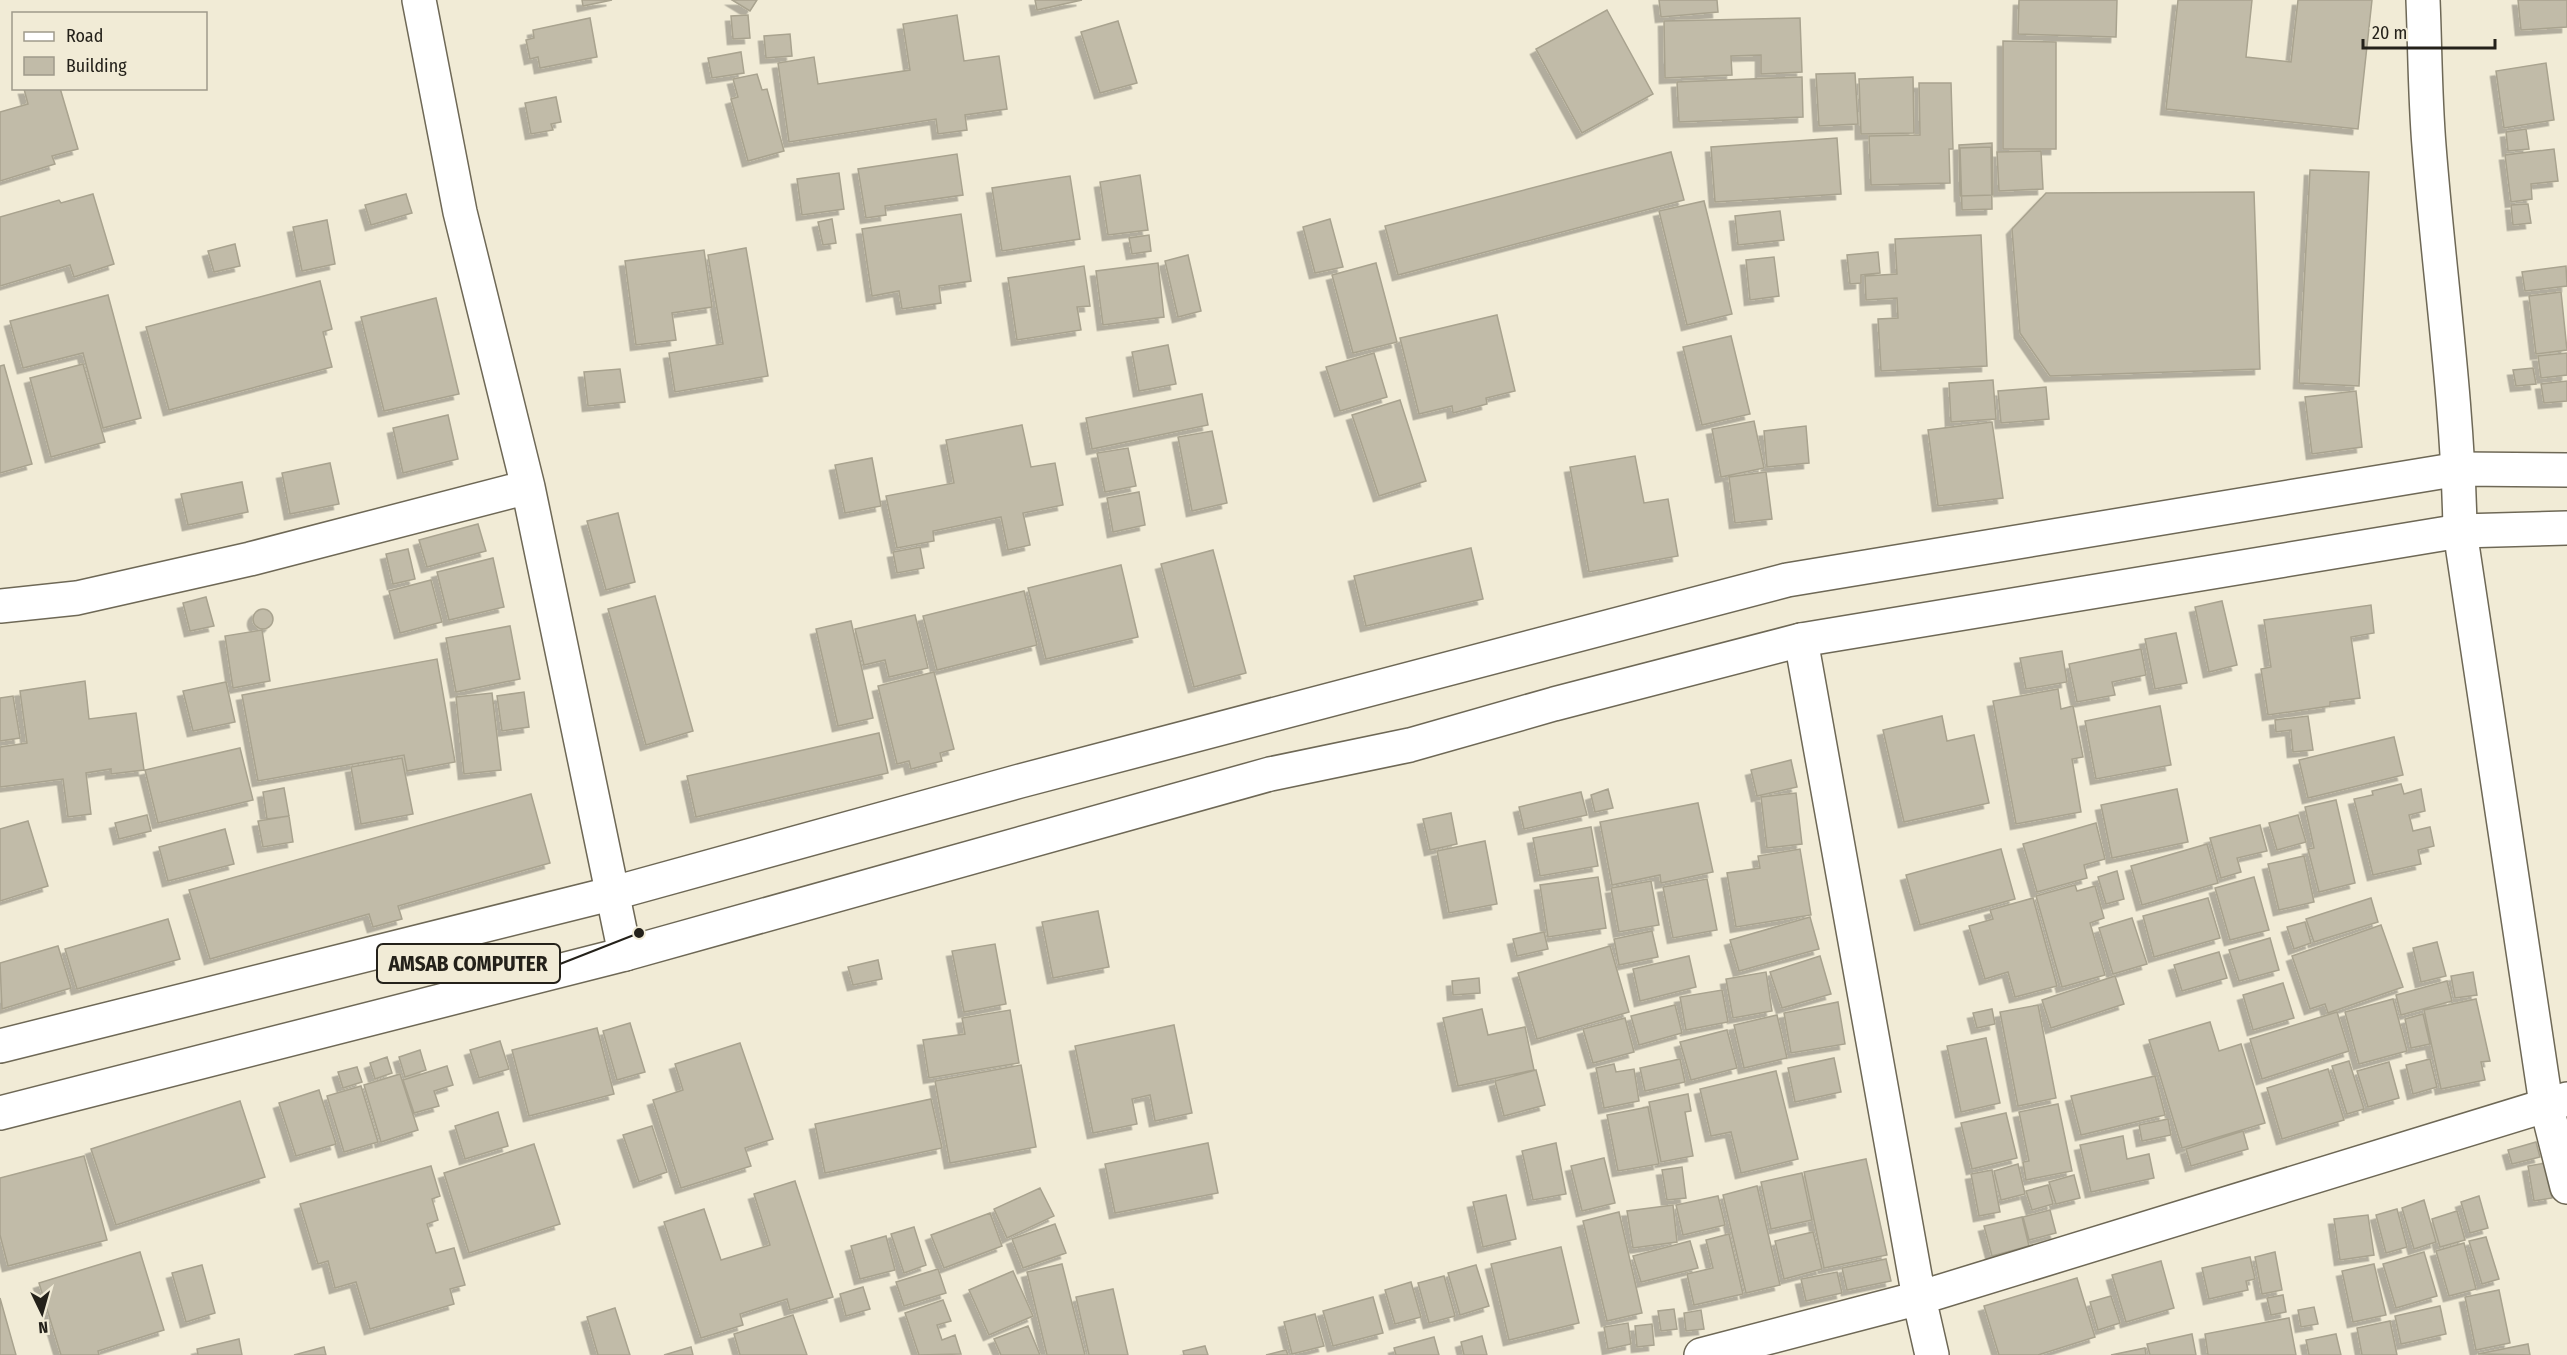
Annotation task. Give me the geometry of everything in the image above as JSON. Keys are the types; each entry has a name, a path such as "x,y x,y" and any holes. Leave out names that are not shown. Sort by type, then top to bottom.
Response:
{"main road":[{"path":"419,0 460,212 528,487 625,954"},
{"path":"2423,0 2429,144 2459,469 2460,531 2556,1102 2567,1187"},
{"path":"0,1046 614,893 1020,781 1786,580 2459,469 2567,470"},
{"path":"0,606 89,596 250,559 528,487"},
{"path":"0,1113 625,954 1270,774 1410,745 1554,704 1801,640 2460,531 2567,528"},
{"path":"1801,640 1919,1298 1932,1355"},
{"path":"1701,1355 1919,1298 2556,1102"}],"building":[{"path":"582,0 612,0 583,6"},
{"path":"732,0 757,0 750,11"},
{"path":"1035,0 1082,0 1037,10"},
{"path":"1659,0 1717,0 1718,12 1661,17"},
{"path":"2019,0 2117,0 2116,37 2018,34"},
{"path":"2178,0 2252,0 2246,57 2291,62 2298,0 2372,0 2358,129 2166,109"},
{"path":"2518,0 2567,0 2567,27 2521,30"},
{"path":"1607,10 1653,94 1582,133 1536,49"},
{"path":"748,15 750,38 733,39 731,16"},
{"path":"957,15 964,61 999,56 1007,109 965,115 967,130 938,134 936,119 789,142 778,63 814,57 818,84 910,70 903,24"},
{"path":"590,18 597,57 540,68 538,57 530,59 526,40 534,38 533,30"},
{"path":"1800,18 1802,72 1761,74 1761,55 1731,56 1732,75 1665,78 1664,21"},
{"path":"1118,21 1137,83 1100,93 1081,32"},
{"path":"790,34 792,56 766,58 764,36"},
{"path":"2003,41 2056,42 2056,149 2003,149"},
{"path":"741,52 744,73 712,78 708,58"},
{"path":"2546,63 2554,120 2504,128 2496,71"},
{"path":"1855,73 1858,124 1819,126 1816,74"},
{"path":"757,74 762,90 767,89 784,151 748,161 731,99 738,97 733,79"},
{"path":"1802,77 1803,117 1679,122 1677,82"},
{"path":"1913,77 1914,133 1861,134 1859,79"},
{"path":"1919,83 1951,83 1953,149 1949,149 1950,183 1871,185 1869,136 1920,135"},
{"path":"24,90 61,90 78,149 52,156 55,164 0,181 0,112 28,104"},
{"path":"556,97 561,122 551,124 553,130 531,134 525,103"},
{"path":"2526,129 2529,149 2508,151 2506,132"},
{"path":"1837,138 1841,194 1715,202 1711,147"},
{"path":"1992,143 1993,195 1960,196 1959,145"},
{"path":"1991,147 1992,209 1962,210 1960,148"},
{"path":"2554,149 2558,181 2531,184 2532,199 2511,202 2505,155"},
{"path":"2041,151 2043,189 1999,191 1997,152"},
{"path":"1671,152 1684,200 1398,275 1385,226"},
{"path":"957,154 963,195 885,206 886,215 866,218 858,169"},
{"path":"2310,170 2369,172 2359,386 2299,383"},
{"path":"839,173 844,209 802,215 797,179"},
{"path":"1140,175 1148,230 1108,235 1100,182"},
{"path":"1070,176 1080,239 1002,251 992,188"},
{"path":"2254,192 2260,369 2050,376 2020,333 2012,229 2046,193"},
{"path":"93,194 114,264 74,277 70,265 0,286 0,217 59,200 61,203"},
{"path":"406,194 412,213 371,225 365,205"},
{"path":"1704,201 1732,314 1687,325 1659,211"},
{"path":"2528,204 2531,223 2513,225 2511,205"},
{"path":"1780,211 1784,240 1738,245 1735,216"},
{"path":"961,214 971,281 939,286 941,303 902,309 899,291 872,296 862,229"},
{"path":"832,219 836,243 823,245 818,222"},
{"path":"1330,219 1343,267 1315,273 1303,227"},
{"path":"327,220 335,264 302,271 293,227"},
{"path":"1149,235 1151,251 1132,254 1129,238"},
{"path":"1981,235 1987,366 1881,371 1878,319 1898,318 1897,298 1866,300 1865,276 1897,274 1895,239"},
{"path":"235,244 240,266 214,272 208,251"},
{"path":"746,248 768,376 675,392 669,353 723,344 708,255"},
{"path":"704,250 712,307 672,313 676,340 636,345 625,261"},
{"path":"1878,252 1880,273 1861,275 1861,283 1850,284 1847,255"},
{"path":"1188,255 1201,311 1178,317 1165,261"},
{"path":"1774,257 1779,296 1750,300 1746,260"},
{"path":"1158,263 1164,317 1103,325 1096,271"},
{"path":"1376,263 1397,342 1353,353 1332,275"},
{"path":"1084,266 1090,306 1077,307 1081,330 1017,340 1008,278"},
{"path":"2566,266 2567,286 2525,291 2522,272"},
{"path":"320,281 332,329 323,332 332,367 169,410 146,327"},
{"path":"2561,292 2567,350 2536,354 2529,296"},
{"path":"108,295 141,418 103,428 83,353 23,368 10,321"},
{"path":"436,298 459,394 384,411 361,317"},
{"path":"1497,315 1515,391 1486,398 1487,404 1453,413 1452,406 1419,414 1400,338"},
{"path":"1731,336 1750,414 1702,425 1683,347"},
{"path":"1168,345 1176,384 1139,391 1132,352"},
{"path":"1374,353 1387,397 1340,411 1326,367"},
{"path":"2567,353 2567,375 2541,378 2538,356"},
{"path":"83,364 105,442 51,457 30,378"},
{"path":"4,365 32,464 0,473 0,366"},
{"path":"2533,368 2536,384 2516,386 2513,370"},
{"path":"620,369 625,402 588,406 584,372"},
{"path":"1993,380 1996,419 1951,422 1949,383"},
{"path":"2567,381 2567,401 2544,403 2541,384"},
{"path":"2046,387 2049,419 2001,423 1998,391"},
{"path":"2356,391 2362,447 2312,454 2305,397"},
{"path":"1202,394 1208,425 1092,449 1086,418"},
{"path":"1400,400 1426,481 1379,496 1352,415"},
{"path":"448,415 458,459 403,473 393,428"},
{"path":"1754,421 1764,468 1721,477 1712,429"},
{"path":"1992,422 2003,498 1938,506 1928,430"},
{"path":"1022,425 1031,467 1055,463 1063,505 1023,513 1030,545 1008,550 1001,517 933,531 934,541 897,548 886,496 954,483 946,440"},
{"path":"1806,426 1809,463 1767,467 1764,431"},
{"path":"1212,431 1227,503 1192,511 1178,437"},
{"path":"1128,448 1136,486 1105,492 1097,453"},
{"path":"1635,456 1644,503 1668,499 1678,556 1589,572 1570,467"},
{"path":"872,458 881,506 845,513 835,465"},
{"path":"330,463 339,504 290,514 282,473"},
{"path":"1766,472 1772,519 1735,523 1729,477"},
{"path":"242,482 248,512 188,525 181,494"},
{"path":"1139,492 1145,525 1113,532 1107,498"},
{"path":"618,513 635,582 606,590 587,521"},
{"path":"478,524 486,551 427,567 419,540"},
{"path":"920,547 924,568 897,573 893,552"},
{"path":"1471,548 1483,599 1366,626 1354,576"},
{"path":"408,549 415,579 393,584 386,554"},
{"path":"1213,550 1246,673 1194,687 1161,564"},
{"path":"493,558 504,607 449,620 437,572"},
{"path":"1121,565 1138,637 1046,659 1028,588"},
{"path":"431,580 442,622 400,633 389,591"},
{"path":"1024,591 1037,645 937,670 923,616"},
{"path":"655,596 693,731 646,745 608,609"},
{"path":"206,597 214,626 190,631 183,603"},
{"path":"2222,601 2237,665 2209,672 2195,607"},
{"path":"2371,605 2374,633 2351,637 2360,698 2330,702 2330,706 2268,715 2261,669 2271,667 2264,620"},
{"path":"263,609 270,612 273,619 270,626 263,629 256,626 253,619 256,612"},
{"path":"915,615 928,668 889,677 885,660 864,665 855,629"},
{"path":"851,621 873,718 838,726 816,629"},
{"path":"510,626 520,679 456,692 446,638"},
{"path":"262,630 270,681 233,688 225,636"},
{"path":"2176,633 2187,683 2155,689 2145,639"},
{"path":"2141,649 2146,675 2112,682 2115,695 2077,702 2069,664"},
{"path":"2062,651 2067,682 2026,689 2020,658"},
{"path":"437,659 455,762 407,771 404,755 258,781 242,695"},
{"path":"934,672 954,749 940,753 942,761 911,769 909,761 897,764 878,686"},
{"path":"85,681 89,719 136,713 144,770 111,774 111,769 86,773 91,814 68,817 63,779 0,787 0,747 27,743 20,691"},
{"path":"226,682 235,722 193,731 183,691"},
{"path":"2058,689 2061,709 2073,706 2083,757 2072,759 2081,812 2016,824 1993,701"},
{"path":"524,692 529,727 502,731 497,696"},
{"path":"492,693 501,770 464,774 456,697"},
{"path":"13,696 20,738 0,741 0,698"},
{"path":"2160,706 2171,765 2096,779 2085,721"},
{"path":"1942,716 1947,741 1974,735 1989,803 1904,822 1883,730"},
{"path":"2308,716 2313,750 2293,752 2291,730 2276,732 2275,720"},
{"path":"879,733 888,773 696,817 687,776"},
{"path":"2394,737 2403,775 2308,798 2299,760"},
{"path":"240,748 253,800 158,823 145,770"},
{"path":"402,758 413,814 361,824 351,767"},
{"path":"1791,760 1797,787 1757,796 1751,770"},
{"path":"2401,784 2404,794 2421,789 2425,811 2409,815 2413,831 2430,827 2434,846 2418,850 2421,864 2373,875 2354,799 2373,795 2372,791"},
{"path":"284,788 289,816 267,819 263,792"},
{"path":"1608,789 1613,808 1595,812 1591,795"},
{"path":"2177,789 2188,842 2112,858 2101,805"},
{"path":"1581,792 1587,815 1524,829 1519,807"},
{"path":"1796,793 1802,844 1767,848 1761,797"},
{"path":"531,794 550,863 398,906 402,919 373,927 369,914 210,959 189,890"},
{"path":"2336,800 2355,883 2319,892 2308,849 2314,848 2305,807"},
{"path":"1698,803 1713,872 1661,883 1660,875 1612,885 1600,822"},
{"path":"1451,813 1457,844 1430,850 1423,819"},
{"path":"147,815 151,831 119,839 115,823"},
{"path":"2298,815 2306,842 2277,850 2269,823"},
{"path":"289,816 293,842 263,847 258,821"},
{"path":"28,821 48,886 0,901 0,829"},
{"path":"2096,823 2105,859 2084,865 2087,878 2037,892 2023,844"},
{"path":"2260,825 2267,851 2237,858 2241,872 2221,878 2210,838"},
{"path":"1591,827 1598,866 1540,876 1533,838"},
{"path":"225,829 234,864 168,881 159,847"},
{"path":"1485,841 1497,904 1449,913 1437,851"},
{"path":"2207,844 2218,883 2142,905 2131,866"},
{"path":"1800,849 1811,915 1736,927 1727,873 1760,868 1758,856"},
{"path":"2001,849 2015,899 1920,925 1906,875"},
{"path":"2304,856 2314,902 2279,910 2268,864"},
{"path":"2117,871 2124,899 2106,904 2098,877"},
{"path":"1598,877 1606,928 1548,937 1540,885"},
{"path":"2254,877 2269,930 2230,940 2215,888"},
{"path":"1707,879 1717,930 1673,938 1663,887"},
{"path":"1651,881 1659,925 1619,932 1611,888"},
{"path":"2075,885 2077,891 2095,886 2104,918 2090,923 2105,975 2062,987 2036,896"},
{"path":"2033,898 2057,986 2015,997 2008,972 1985,979 1969,926 1993,919 1990,910"},
{"path":"2208,898 2220,938 2154,957 2143,916"},
{"path":"2371,898 2378,922 2314,942 2306,919"},
{"path":"1098,911 1109,967 1053,978 1042,922"},
{"path":"1810,917 1819,949 1739,971 1730,940"},
{"path":"2132,918 2147,964 2113,974 2099,928"},
{"path":"168,919 180,959 77,989 65,949"},
{"path":"2305,922 2311,943 2294,949 2287,927"},
{"path":"2381,925 2403,987 2328,1013 2325,1004 2310,1009 2292,956"},
{"path":"1652,931 1658,957 1619,965 1614,939"},
{"path":"1544,932 1548,949 1517,956 1513,939"},
{"path":"2270,938 2279,970 2239,981 2229,950"},
{"path":"2437,942 2446,976 2421,982 2413,948"},
{"path":"995,944 1006,1004 964,1012 952,951"},
{"path":"58,946 71,988 2,1009 0,963"},
{"path":"1610,946 1629,1012 1537,1039 1518,973"},
{"path":"2219,952 2227,978 2182,991 2174,965"},
{"path":"1689,956 1696,987 1640,1001 1633,969"},
{"path":"1820,956 1831,994 1782,1008 1770,972"},
{"path":"878,960 882,979 853,985 848,967"},
{"path":"1766,972 1772,1011 1733,1018 1726,979"},
{"path":"2473,972 2477,995 2455,998 2451,976"},
{"path":"2115,976 2124,1004 2051,1028 2042,1000"},
{"path":"1479,978 1480,993 1453,995 1452,981"},
{"path":"2447,981 2452,1001 2401,1015 2396,995"},
{"path":"2283,983 2294,1018 2253,1030 2243,995"},
{"path":"1722,990 1728,1022 1686,1030 1680,997"},
{"path":"2393,999 2407,1051 2359,1064 2345,1012"},
{"path":"2476,999 2490,1061 2481,1062 2485,1080 2441,1089 2424,1010"},
{"path":"1838,1002 1845,1044 1791,1053 1784,1013"},
{"path":"1675,1005 1682,1033 1639,1045 1631,1016"},
{"path":"2038,1005 2056,1098 2018,1106 2000,1012"},
{"path":"1482,1009 1488,1035 1525,1027 1534,1070 1458,1086 1443,1018"},
{"path":"1992,1009 1995,1024 1977,1028 1973,1013"},
{"path":"1010,1010 1019,1063 929,1078 923,1040 965,1034 962,1018"},
{"path":"2337,1012 2349,1051 2262,1079 2250,1039"},
{"path":"2423,1014 2430,1044 2411,1048 2405,1019"},
{"path":"1777,1015 1787,1058 1744,1068 1734,1025"},
{"path":"1625,1018 1634,1052 1593,1063 1583,1029"},
{"path":"2210,1022 2219,1051 2241,1044 2265,1123 2182,1148 2149,1040"},
{"path":"630,1023 645,1072 617,1080 603,1031"},
{"path":"1174,1025 1192,1113 1155,1121 1150,1095 1132,1099 1137,1124 1093,1133 1075,1046"},
{"path":"597,1028 614,1094 529,1116 512,1050"},
{"path":"1727,1030 1737,1068 1691,1080 1680,1042"},
{"path":"1986,1038 2000,1103 1961,1112 1947,1046"},
{"path":"500,1041 509,1069 479,1078 470,1050"},
{"path":"740,1043 773,1139 745,1148 751,1166 681,1188 653,1100 683,1090 675,1064"},
{"path":"420,1050 426,1070 405,1077 399,1057"},
{"path":"387,1057 392,1073 375,1079 370,1063"},
{"path":"1834,1058 1841,1092 1795,1102 1788,1068"},
{"path":"1680,1059 1685,1082 1645,1091 1640,1068"},
{"path":"2430,1059 2437,1087 2413,1094 2406,1065"},
{"path":"2349,1061 2364,1109 2347,1114 2332,1066"},
{"path":"2389,1062 2399,1098 2368,1107 2357,1071"},
{"path":"1614,1064 1616,1072 1634,1069 1639,1101 1604,1108 1596,1068"},
{"path":"1021,1065 1036,1147 950,1163 935,1081"},
{"path":"447,1066 453,1085 434,1091 439,1106 414,1113 403,1080"},
{"path":"357,1067 362,1082 343,1088 338,1072"},
{"path":"2328,1069 2344,1120 2282,1139 2267,1088"},
{"path":"1536,1070 1545,1105 1504,1116 1495,1081"},
{"path":"1776,1071 1798,1159 1741,1173 1731,1132 1711,1136 1700,1089"},
{"path":"400,1074 418,1130 381,1142 364,1085"},
{"path":"2155,1076 2165,1115 2081,1135 2071,1096"},
{"path":"361,1086 378,1142 344,1152 327,1096"},
{"path":"319,1090 336,1144 296,1156 279,1103"},
{"path":"1688,1094 1691,1111 1685,1112 1693,1156 1661,1162 1649,1102"},
{"path":"931,1099 942,1148 825,1173 815,1124"},
{"path":"240,1101 265,1177 116,1225 91,1149"},
{"path":"2058,1104 2072,1171 2026,1180 2023,1162 2029,1161 2019,1112"},
{"path":"1648,1107 1659,1164 1618,1171 1607,1115"},
{"path":"498,1112 508,1146 465,1159 455,1126"},
{"path":"2006,1113 2017,1158 1972,1169 1961,1123"},
{"path":"2168,1119 2171,1135 2142,1141 2139,1125"},
{"path":"652,1126 667,1172 639,1182 623,1135"},
{"path":"2243,1131 2248,1149 2191,1166 2186,1149"},
{"path":"2123,1136 2127,1159 2149,1154 2154,1178 2091,1192 2080,1145"},
{"path":"2536,1142 2540,1157 2512,1164 2508,1150"},
{"path":"1208,1143 1218,1193 1115,1213 1105,1164"},
{"path":"1556,1143 1566,1194 1533,1200 1522,1151"},
{"path":"534,1144 560,1224 469,1253 444,1173"},
{"path":"84,1156 107,1240 8,1266 0,1235 0,1178"},
{"path":"1604,1158 1615,1203 1582,1211 1571,1166"},
{"path":"1866,1159 1887,1255 1824,1268 1804,1172"},
{"path":"2545,1163 2552,1198 2534,1201 2528,1166"},
{"path":"2018,1164 2025,1194 2001,1200 1994,1171"},
{"path":"431,1166 440,1196 432,1199 438,1220 427,1224 436,1253 454,1248 465,1285 450,1289 454,1304 370,1329 356,1282 335,1288 328,1261 318,1264 300,1204"},
{"path":"1682,1167 1686,1198 1667,1200 1662,1170"},
{"path":"1992,1170 2000,1212 1979,1216 1971,1174"},
{"path":"1802,1173 1812,1220 1771,1229 1761,1182"},
{"path":"2074,1175 2080,1198 2056,1204 2049,1182"},
{"path":"795,1181 833,1297 790,1310 787,1299 740,1314 743,1325 701,1338 664,1222 704,1209 721,1260 770,1245 754,1194"},
{"path":"2048,1185 2053,1204 2032,1210 2026,1191"},
{"path":"1757,1186 1780,1285 1746,1293 1723,1195"},
{"path":"1040,1188 1054,1216 1007,1238 994,1209"},
{"path":"1506,1195 1516,1239 1483,1247 1473,1202"},
{"path":"1718,1196 1725,1225 1683,1235 1676,1205"},
{"path":"2479,1196 2488,1228 2470,1233 2461,1202"},
{"path":"2424,1200 2436,1242 2414,1249 2402,1208"},
{"path":"1673,1205 1677,1242 1633,1248 1627,1211"},
{"path":"2397,1209 2407,1247 2386,1253 2376,1215"},
{"path":"2050,1210 2056,1233 2029,1240 2023,1217"},
{"path":"2457,1211 2465,1240 2440,1247 2432,1219"},
{"path":"1619,1212 1642,1313 1607,1321 1583,1221"},
{"path":"990,1213 1002,1246 944,1268 931,1235"},
{"path":"2368,1215 2374,1255 2340,1260 2334,1219"},
{"path":"2022,1217 2029,1246 1992,1256 1984,1226"},
{"path":"1055,1224 1066,1253 1023,1268 1012,1239"},
{"path":"914,1227 926,1265 904,1273 891,1234"},
{"path":"1813,1232 1822,1269 1784,1279 1775,1241"},
{"path":"1729,1234 1743,1294 1694,1305 1687,1274 1713,1268 1706,1240"},
{"path":"886,1236 895,1270 860,1279 851,1246"},
{"path":"2486,1237 2499,1279 2482,1284 2469,1241"},
{"path":"1690,1241 1698,1268 1641,1282 1633,1256"},
{"path":"2464,1243 2476,1289 2449,1296 2436,1251"},
{"path":"1561,1247 1579,1323 1509,1340 1491,1264"},
{"path":"140,1252 164,1330 98,1351 99,1355 61,1355 39,1283"},
{"path":"2275,1252 2282,1290 2262,1294 2255,1257"},
{"path":"2424,1252 2437,1296 2396,1308 2383,1264"},
{"path":"2250,1257 2255,1279 2246,1281 2248,1290 2209,1299 2202,1268"},
{"path":"1886,1259 1891,1281 1847,1290 1842,1268"},
{"path":"2161,1261 2174,1308 2126,1322 2112,1275"},
{"path":"1062,1264 1085,1355 1047,1355 1027,1272"},
{"path":"2374,1264 2386,1315 2353,1322 2342,1271"},
{"path":"202,1265 215,1313 186,1322 172,1273"},
{"path":"1476,1265 1489,1306 1460,1315 1448,1273"},
{"path":"938,1269 946,1293 904,1306 896,1282"},
{"path":"1013,1271 1033,1316 989,1335 969,1290"},
{"path":"1837,1272 1842,1293 1806,1301 1801,1279"},
{"path":"1444,1276 1455,1316 1429,1323 1418,1283"},
{"path":"2077,1278 2095,1337 2038,1355 1999,1355 1984,1306"},
{"path":"1411,1282 1421,1317 1395,1324 1385,1290"},
{"path":"863,1287 870,1309 846,1316 840,1294"},
{"path":"1113,1289 1128,1355 1089,1355 1076,1297"},
{"path":"2499,1290 2510,1343 2476,1350 2465,1297"},
{"path":"2283,1295 2286,1312 2271,1315 2267,1298"},
{"path":"2111,1296 2120,1323 2098,1330 2090,1302"},
{"path":"1373,1297 1383,1333 1333,1346 1323,1311"},
{"path":"0,1298 16,1355 0,1355"},
{"path":"943,1300 951,1321 937,1325 942,1340 955,1335 961,1354 919,1355 905,1313"},
{"path":"2440,1306 2446,1334 2401,1344 2395,1316"},
{"path":"2314,1307 2318,1324 2301,1327 2298,1310"},
{"path":"615,1308 630,1355 598,1355 587,1317"},
{"path":"1674,1309 1677,1329 1661,1331 1658,1311"},
{"path":"1701,1310 1704,1329 1686,1331 1684,1313"},
{"path":"1315,1314 1324,1346 1292,1354 1284,1322"},
{"path":"793,1315 807,1355 740,1355 734,1334"},
{"path":"2289,1318 2296,1355 2208,1355 2205,1334"},
{"path":"2390,1321 2397,1355 2362,1355 2357,1328"},
{"path":"1628,1323 1631,1344 1608,1349 1604,1327"},
{"path":"1652,1324 1654,1345 1637,1347 1635,1326"},
{"path":"1028,1326 1040,1355 1001,1355 994,1339"},
{"path":"2192,1334 2196,1355 2150,1355 2147,1344"},
{"path":"2336,1334 2341,1355 2309,1355 2306,1340"},
{"path":"1482,1336 1487,1355 1464,1355 1461,1342"},
{"path":"1434,1337 1439,1355 1396,1355 1394,1348"},
{"path":"239,1339 242,1355 198,1355 197,1349"},
{"path":"2528,1344 2530,1355 2478,1354"},
{"path":"1205,1346 1208,1355 1184,1355 1183,1351"},
{"path":"324,1347 326,1355 294,1355"},
{"path":"691,1347 693,1355 664,1355"},
{"path":"2145,1348 2146,1355 2111,1355"},
{"path":"1286,1350 1288,1355 1266,1355"}],"place":[{"name":"AMSAB COMPUTER","path":"639,933"}]}
